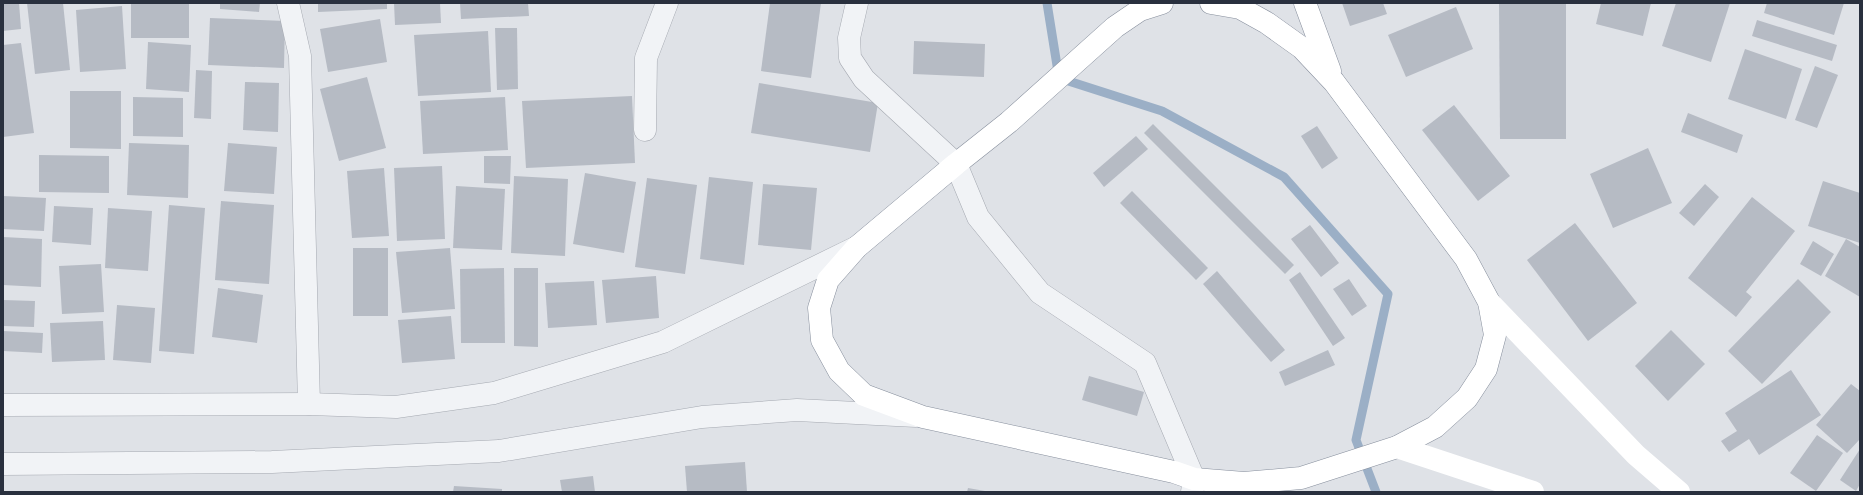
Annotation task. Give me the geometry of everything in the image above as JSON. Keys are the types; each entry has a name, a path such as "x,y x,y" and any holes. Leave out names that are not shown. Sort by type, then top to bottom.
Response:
{"main road":[{"path":"1162,3 1143,7 1115,27 1009,122 956,164 857,247 828,280 819,308 822,340 838,371 864,395 923,417 1174,472 1193,486 1301,478 1397,447 1435,427 1467,398 1486,369 1495,335 1489,302"},
{"path":"1211,3 1240,8 1267,22 1302,48 1334,82 1466,259 1489,302 1636,455 1678,492"},
{"path":"1305,3 1334,82"},
{"path":"1397,447 1533,492"}],"street":[{"path":"288,3 300,56 309,404"},
{"path":"645,130 646,58 667,3"},
{"path":"857,3 849,38 850,58 864,79 956,164 978,217 1040,293 1145,363 1193,486"},
{"path":"3,405 309,404 396,407 494,393 663,342 857,247"},
{"path":"3,464 272,462 499,451 702,417 797,410 923,417"}],"building":[{"path":"3,3 19,3 21,29 3,31"},
{"path":"27,3 63,3 70,70 35,74"},
{"path":"131,3 189,3 189,38 131,38"},
{"path":"220,3 260,3 259,12 220,9"},
{"path":"318,3 387,3 387,9 318,12"},
{"path":"394,3 440,3 441,23 395,25"},
{"path":"460,3 528,3 529,16 461,19"},
{"path":"770,3 821,3 811,78 761,71"},
{"path":"1342,3 1383,3 1387,14 1350,26"},
{"path":"1499,3 1566,3 1566,139 1500,139"},
{"path":"1601,3 1651,3 1643,36 1596,24"},
{"path":"1676,3 1730,3 1711,62 1662,46"},
{"path":"1767,3 1844,3 1834,35 1764,13"},
{"path":"122,6 126,69 80,72 76,10"},
{"path":"1456,7 1473,49 1406,77 1388,35"},
{"path":"210,18 285,21 284,68 208,65"},
{"path":"380,19 387,62 328,72 320,29"},
{"path":"1757,20 1837,45 1832,61 1752,36"},
{"path":"495,28 517,28 518,89 497,90"},
{"path":"488,31 491,92 418,96 414,35"},
{"path":"914,41 985,44 984,77 913,74"},
{"path":"148,42 191,45 189,92 146,89"},
{"path":"21,43 34,133 3,137 3,45"},
{"path":"1745,49 1802,69 1786,119 1728,99"},
{"path":"1815,66 1838,75 1817,128 1795,120"},
{"path":"196,70 212,71 211,119 194,118"},
{"path":"367,77 386,148 339,161 320,89"},
{"path":"245,82 279,83 278,132 243,130"},
{"path":"759,83 878,103 870,152 751,133"},
{"path":"70,91 121,91 121,149 70,148"},
{"path":"632,96 635,163 526,168 522,101"},
{"path":"133,97 183,98 183,137 133,136"},
{"path":"505,97 508,150 423,154 420,101"},
{"path":"1454,105 1510,176 1478,201 1422,130"},
{"path":"1688,113 1743,135 1737,153 1681,132"},
{"path":"1153,124 1294,265 1285,274 1144,133"},
{"path":"1317,126 1338,158 1322,169 1301,136"},
{"path":"1136,136 1148,149 1104,187 1093,173"},
{"path":"129,143 189,145 188,198 127,195"},
{"path":"228,143 277,147 274,194 224,191"},
{"path":"1648,148 1672,203 1613,228 1590,174"},
{"path":"39,155 109,156 109,193 39,192"},
{"path":"484,156 511,156 510,184 484,183"},
{"path":"442,166 445,239 397,241 394,168"},
{"path":"384,168 389,236 352,238 347,171"},
{"path":"585,173 636,182 624,253 573,244"},
{"path":"514,176 568,179 565,256 511,253"},
{"path":"709,177 753,182 744,265 700,259"},
{"path":"647,178 697,185 685,274 635,267"},
{"path":"1823,181 1860,193 1860,243 1808,226"},
{"path":"763,184 817,188 811,250 758,245"},
{"path":"1705,184 1719,197 1694,226 1679,213"},
{"path":"456,186 505,189 502,250 453,248"},
{"path":"1132,191 1208,268 1196,280 1120,203"},
{"path":"3,196 46,198 44,231 3,229"},
{"path":"1752,197 1795,231 1746,292 1752,297 1736,317 1688,278"},
{"path":"221,201 274,205 269,284 215,280"},
{"path":"169,205 205,208 194,354 159,351"},
{"path":"54,206 93,208 91,245 52,242"},
{"path":"108,208 152,211 148,271 105,268"},
{"path":"1575,223 1637,303 1588,341 1527,260"},
{"path":"1310,225 1339,263 1321,277 1291,239"},
{"path":"3,237 42,239 41,287 3,285"},
{"path":"1846,239 1860,247 1860,297 1825,276"},
{"path":"1813,241 1834,254 1821,276 1800,264"},
{"path":"353,248 388,248 388,316 353,316"},
{"path":"450,248 455,309 402,313 396,252"},
{"path":"101,264 104,312 62,314 59,266"},
{"path":"504,268 505,343 461,343 460,269"},
{"path":"514,268 538,268 538,347 514,346"},
{"path":"1217,271 1285,350 1271,362 1203,284"},
{"path":"1300,272 1345,338 1333,346 1289,280"},
{"path":"656,276 659,318 606,323 602,280"},
{"path":"1349,279 1367,306 1352,316 1333,289"},
{"path":"1798,279 1831,312 1762,384 1728,351"},
{"path":"594,281 597,325 548,328 545,283"},
{"path":"218,288 263,295 257,343 212,337"},
{"path":"3,300 35,301 34,327 3,326"},
{"path":"117,305 155,308 151,363 113,360"},
{"path":"451,316 455,359 402,363 398,320"},
{"path":"103,321 105,360 52,362 50,323"},
{"path":"1671,330 1705,364 1668,401 1635,366"},
{"path":"3,331 43,333 42,353 3,351"},
{"path":"1328,350 1335,365 1285,386 1279,372"},
{"path":"1791,370 1821,415 1759,455 1749,439 1729,452 1721,441 1737,431 1725,413"},
{"path":"1089,376 1144,392 1137,416 1082,400"},
{"path":"1851,384 1860,391 1860,439 1847,453 1816,425"},
{"path":"1817,435 1843,453 1816,491 1790,473"},
{"path":"1860,449 1860,484 1856,491 1840,480"},
{"path":"745,462 747,492 687,492 685,466"},
{"path":"593,476 595,492 562,492 560,480"},
{"path":"454,486 502,489 502,492 453,492"},
{"path":"968,488 985,491 985,492 967,492"}],"waterway":[{"path":"1047,3 1059,78 1162,111 1284,177 1388,294 1356,440 1376,492"}]}
